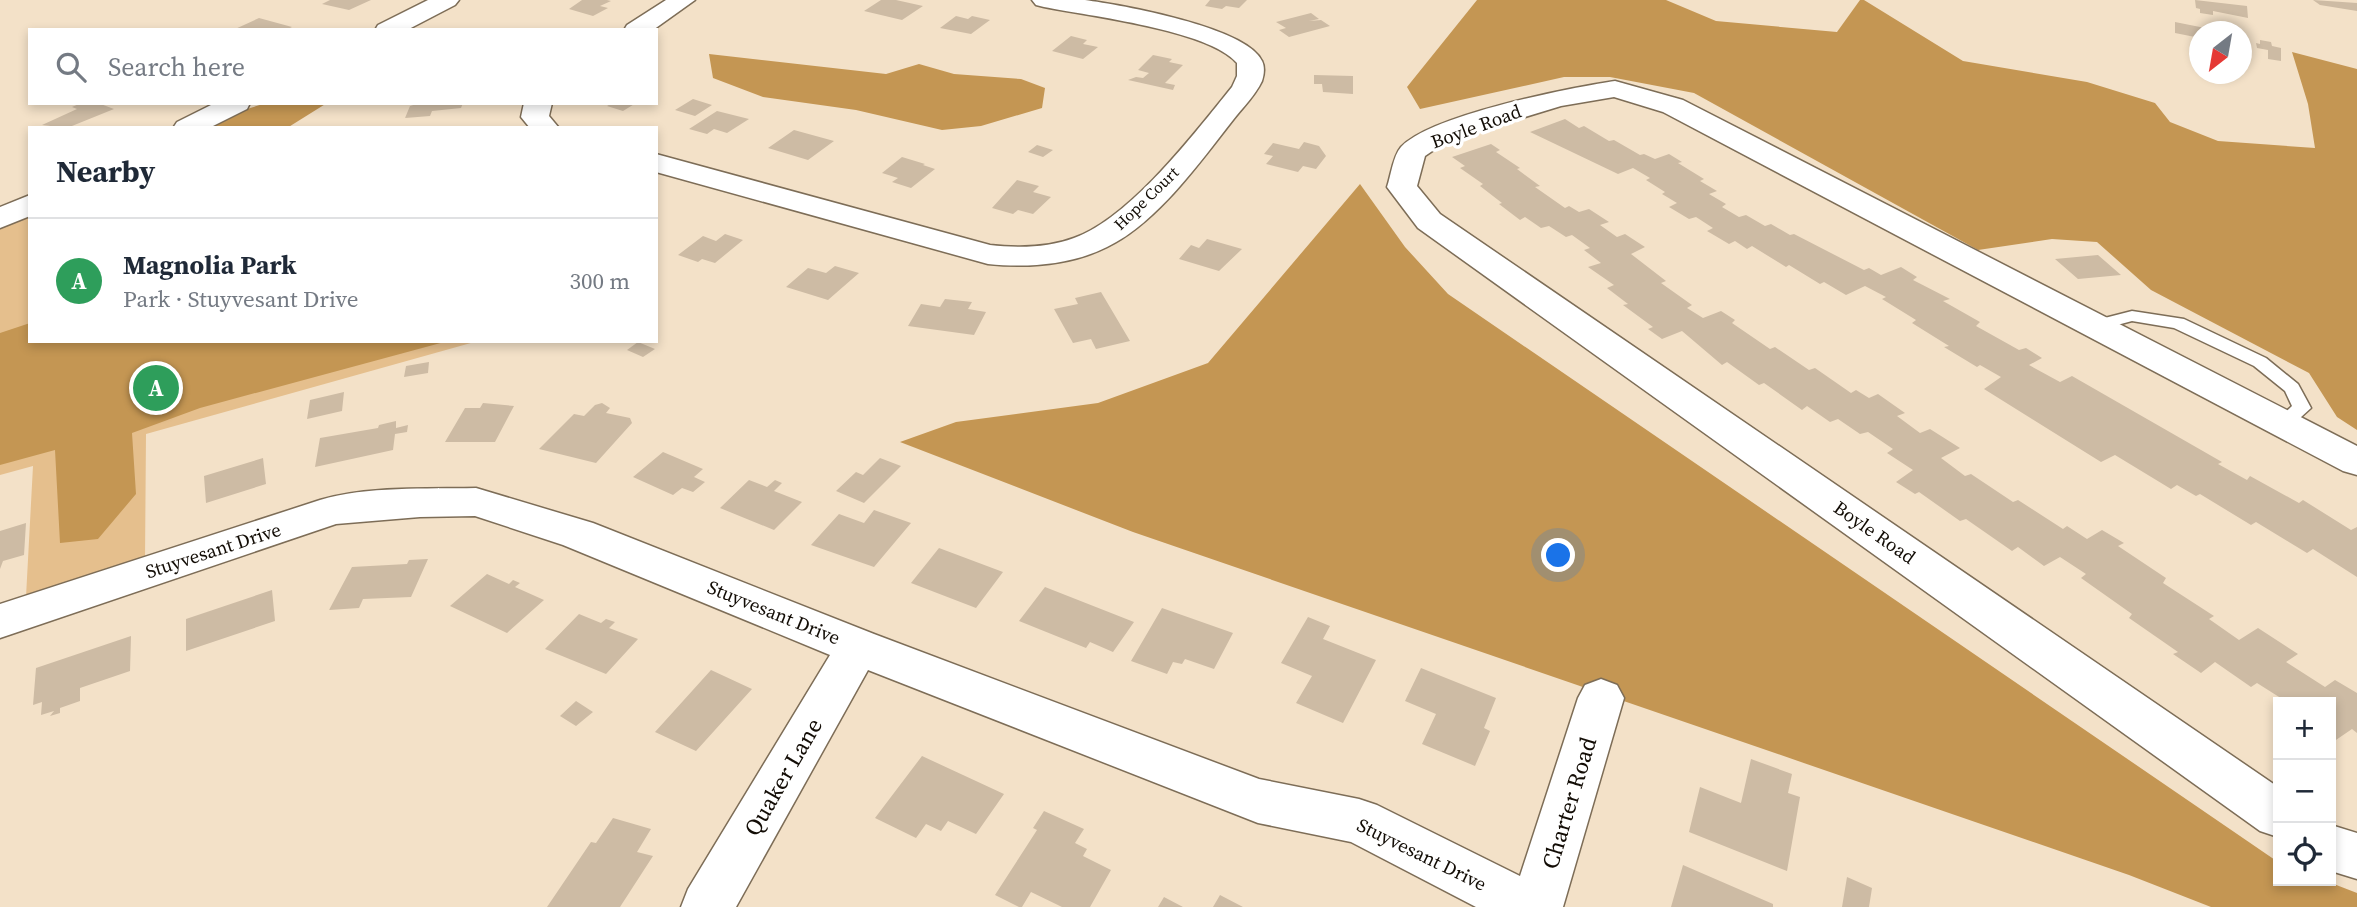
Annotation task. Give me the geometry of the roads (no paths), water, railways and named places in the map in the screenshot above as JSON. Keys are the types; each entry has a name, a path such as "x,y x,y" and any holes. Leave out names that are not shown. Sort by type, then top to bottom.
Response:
{"street":[{"path":"391,28 447,0"},
{"path":"639,28 683,0"},
{"name":"Hope Court","path":"658,164 988,254 1037,256 1096,241 1132,215 1201,143 1248,83 1251,64 1246,55 1236,47 1205,34 1044,0"},
{"name":"Boyle Road","path":"2273,812 1429,221 1402,187 1412,152 1437,135 1557,98 1615,89 1673,106 2357,462"},
{"path":"191,126 233,105"},
{"path":"0,219 28,205"},
{"name":"Stuyvesant Drive","path":"0,621 334,510 420,503 476,502 578,534 858,647 1258,801 1359,821 1529,907"},
{"name":"Quaker Lane","path":"707,907 858,647"},
{"name":"Charter Road","path":"1537,907 1601,698"},
{"path":"2336,850 2357,856"}],"place":[{"name":"Magnolia Park","path":"156,388"}]}
